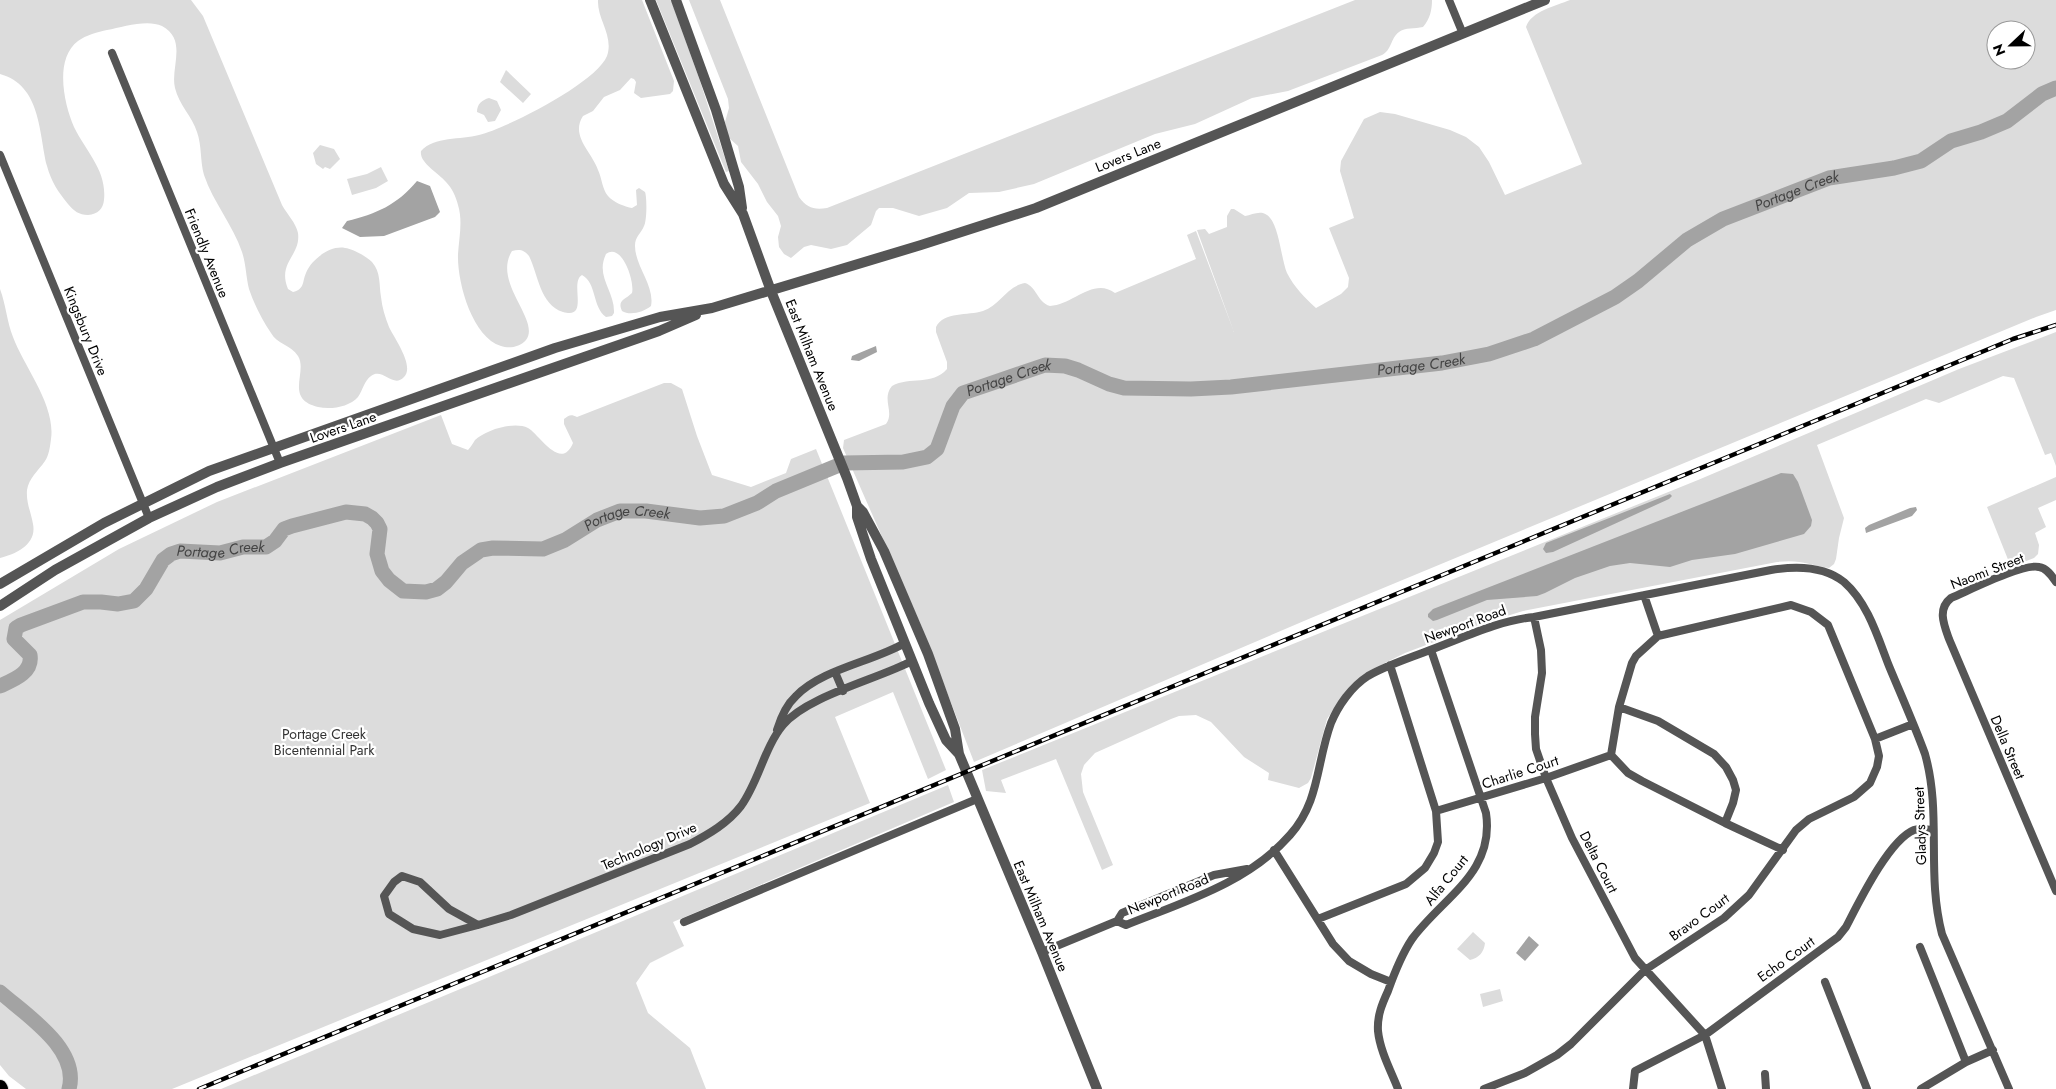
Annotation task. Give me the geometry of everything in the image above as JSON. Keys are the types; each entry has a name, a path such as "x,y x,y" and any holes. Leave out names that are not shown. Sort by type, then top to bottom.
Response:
{"street":[{"name":"East Milham Avenue","path":"650,0 724,184 743,214"},
{"name":"East Milham Avenue","path":"676,0 716,110 739,187 743,214 771,291 857,506 857,517 871,559 929,703 946,740 959,754"},
{"path":"1449,0 1463,34"},
{"name":"Lovers Lane","path":"0,584 62,547 143,503 209,471 554,348 660,317 712,308 771,291 1036,208 1546,0"},
{"name":"Friendly Avenue","path":"112,53 280,463"},
{"name":"Kingsbury Drive","path":"0,155 148,518"},
{"name":"Lovers Lane","path":"0,606 55,570 148,518 217,487 280,463 659,331 712,308"},
{"name":"East Milham Avenue","path":"857,506 864,512 884,551 928,654 955,729 959,754 1097,1089"},
{"name":"Naomi Street","path":"1942,610 1946,602 1951,598 2015,571 2032,566 2046,570 2056,582"},
{"name":"Newport Road","path":"1117,921 1126,925 1222,886 1253,868 1274,850 1299,824 1313,798 1325,745 1336,710 1348,695 1367,677 1390,665 1487,627 1512,620 1771,570 1802,567"},
{"name":"Gladys Street","path":"1802,567 1831,575 1844,582 1858,597 1876,634 1913,724 1930,771 1935,806 1933,830 1935,902 1942,934 2009,1089"},
{"path":"1644,595 1658,636"},
{"path":"1783,850 1724,823 1642,781 1628,773 1611,755 1619,707 1632,663 1636,656 1658,636 1791,605 1800,607 1821,618 1828,625 1876,739 1913,724"},
{"name":"Della Street","path":"1942,610 1949,638 2056,891"},
{"name":"Delta Court","path":"1534,617 1541,650 1542,673 1534,718 1536,748 1546,778 1572,838 1635,958 1705,1034 1722,1089"},
{"path":"770,748 783,713 796,695 823,677 888,652 905,643"},
{"name":"Alfa Court","path":"1398,1089 1378,1032 1379,1014 1391,982 1412,940 1456,892 1479,862 1487,837 1486,813 1431,650"},
{"name":"Technology Drive","path":"478,925 449,909 420,882 402,876 394,882 384,896 389,914 413,929 440,935 478,925 511,915 690,844 713,831 730,818 742,805 784,724 800,711 912,661"},
{"name":"Alfa Court","path":"1318,919 1406,884 1425,868 1438,842 1436,811 1390,665"},
{"path":"835,672 843,691"},
{"path":"1619,707 1658,721 1714,754 1726,767 1736,790 1733,803 1724,823"},
{"name":"Bravo Court","path":"1484,1089 1525,1073 1557,1055 1571,1044 1645,970 1724,918 1750,895 1796,830 1809,818 1848,800 1870,783 1877,767 1879,756 1876,739"},
{"name":"Charlie Court","path":"1436,811 1546,778 1611,755"},
{"path":"684,922 977,799"},
{"name":"Echo Court","path":"1633,1089 1635,1071 1705,1034 1838,937 1846,927 1892,847 1905,835 1916,829 1933,830"},
{"path":"1274,850 1333,944 1349,961 1371,974 1391,982"},
{"name":"Newport Road","path":"1042,952 1117,921 1122,913 1214,875 1253,868"},
{"path":"1920,947 1966,1062"},
{"path":"1824,982 1867,1089"},
{"path":"1921,1089 1966,1062 1993,1050"},
{"path":"1765,1074 1766,1089"}],"green space":[{"path":"0,0 191,0 203,16 282,205 297,229 298,241 285,272 288,289 293,292 300,289 308,268 312,263 327,251 333,249 348,249 359,253 372,262 378,274 382,304 389,327 407,366 407,372 404,377 396,381 380,374 375,374 367,380 358,397 340,407 318,407 302,398 299,392 301,370 298,356 292,349 274,337 258,312 249,289 238,242 212,195 204,175 197,132 179,100 175,88 176,46 170,32 162,26 142,23 88,35 78,41 66,59 63,82 70,117 99,170 104,189 104,200 97,212 85,215 72,209 58,191 51,177 36,112 31,99 24,88 0,74"},
{"path":"598,0 642,0 674,81 673,91 670,94 641,98 634,93 636,82 631,78 620,90 604,97 593,111 583,116 579,130 583,144 595,163 604,190 608,196 619,204 632,208 637,205 636,190 639,188 645,192 645,223 635,246 638,261 650,291 651,306 637,313 622,311 620,305 622,300 632,293 631,281 622,258 617,253 612,252 606,254 603,270 612,298 614,313 612,316 606,317 602,313 590,284 582,275 577,285 576,311 571,313 563,312 549,303 529,256 522,250 512,251 507,263 508,276 523,311 529,332 526,340 521,344 514,347 504,347 491,341 482,332 468,307 458,266 460,223 457,202 448,184 423,160 421,151 433,143 448,139 472,137 509,124 549,103 586,79 599,67 607,56 609,49 607,35 598,7"},
{"path":"656,0 671,0 729,171 726,172"},
{"path":"689,0 720,0 799,197 808,206 818,209 827,208 1355,0 1432,0 1432,7 1423,27 1401,30 1394,38 1388,50 1382,55 1288,91 1252,98 1195,124 1155,134 1034,184 999,192 969,193 947,208 919,216 893,208 879,208 871,225 847,245 831,249 811,245 804,247 791,258 784,254 779,247 778,237 781,226 778,216 767,202 758,184 741,162 738,146 728,137 725,122 729,108 728,99"},
{"path":"1570,0 2056,0 2056,310 1311,618 974,762 920,623 843,448 844,440 886,424 889,415 888,396 892,386 899,383 935,377 947,369 947,362 936,332 936,327 945,318 983,311 994,305 1013,288 1025,283 1032,288 1042,301 1050,306 1099,288 1115,293 1196,259 1187,235 1196,231 1234,332 1197,230 1205,229 1209,234 1227,227 1227,216 1231,209 1245,216 1259,213 1267,215 1271,219 1277,233 1287,273 1300,292 1316,308 1341,294 1348,287 1349,278 1329,228 1354,218 1340,171 1341,161 1364,119 1380,112 1395,114 1450,130 1466,137 1479,147 1489,162 1505,195 1582,164 1526,27 1529,21 1538,13"},
{"path":"506,70 531,94 523,103 500,82"},
{"path":"489,98 497,101 501,110 495,121 488,122 484,115 477,112 480,103"},
{"path":"320,145 334,149 340,159 330,169 325,167 323,169 316,164 313,153"},
{"path":"381,167 388,181 376,188 352,195 347,179 367,174"},
{"path":"0,289 13,337 38,386 49,413 51,439 45,461 32,478 27,490 33,524 32,537 19,551 0,558"},
{"path":"2056,332 2056,466 2051,453 2045,455 2014,378 2003,376 1939,403 1926,399 1817,445 1844,518 1836,559 1829,568 1798,562 1777,562 1523,611 1484,623 1405,653 1369,671 1343,695 1327,719 1311,778 1308,783 1299,788 1268,780 1269,773 1244,757 1211,722 1196,715 1179,716 1171,719 1095,753 1084,765 1081,774 1083,792 1113,865 1102,870 1056,759 1001,780 1006,793 986,791 982,770 1698,480 1959,369"},
{"name":"Portage Creek Bicentennial Park","path":"664,383 671,383 682,389 712,475 751,487 786,473 791,459 816,449 946,770 928,779 893,692 835,717 870,803 172,1089 26,1089 9,1076 0,1065 0,620 119,549 217,502 441,415 452,444 468,450 475,440 486,433 508,426 522,426 533,432 550,449 562,454 568,451 573,443 564,424 564,419 572,415 577,417"},
{"path":"2056,477 2056,500 2038,508 2046,527 2035,533 2039,545 2038,554 2034,558 2011,567 1987,507"},
{"path":"948,785 954,802 673,922 684,946 650,963 636,983 648,1013 690,1048 706,1089 221,1089"},
{"path":"1473,932 1485,943 1484,949 1480,954 1470,960 1457,949"},
{"path":"1500,989 1503,1001 1483,1007 1480,994"}],"shaded area":[{"path":"417,181 430,186 440,212 435,217 384,236 360,237 342,228 347,221 377,212 394,202"},
{"path":"876,346 877,352 859,361 851,360 852,356"},
{"path":"1781,473 1793,474 1798,482 1812,520 1811,526 1804,534 1735,554 1692,560 1670,567 1630,563 1610,566 1575,578 1537,596 1487,600 1437,620 1433,621 1428,617 1428,614 1433,609"},
{"path":"1670,494 1672,496 1669,499 1553,552 1546,553 1543,549 1546,543"},
{"path":"1916,507 1917,510 1912,516 1866,533 1865,528 1869,525"},
{"path":"1529,936 1539,945 1525,961 1516,953"}],"waterway":[{"name":"Portage Creek","path":"0,686 21,675 28,667 30,655 14,639 16,628 21,625 83,602 118,604 134,601 146,589 163,560 171,554 180,551 220,553 243,547 266,547 275,541 284,529 346,512 365,514 377,523 380,529 377,554 382,571 389,580 403,591 426,592 437,589 446,582 462,563 481,550 493,548 543,549 565,540 597,520 620,511 646,511 700,518 724,516 757,503 776,491 844,463 903,462 927,457 937,449 953,406 963,393 1045,365 1065,366 1124,388 1191,389 1231,387 1442,363 1489,354 1534,339 1615,297 1638,281 1687,240 1723,219 1829,178 1894,168 1921,161 1951,141 1981,132 2007,121 2042,94 2056,88"},
{"name":"Portage Creek","path":"0,992 36,1022 59,1047 67,1060 70,1074 69,1089"}],"railway":[{"path":"199,1089 2013,339 2056,325"}]}
